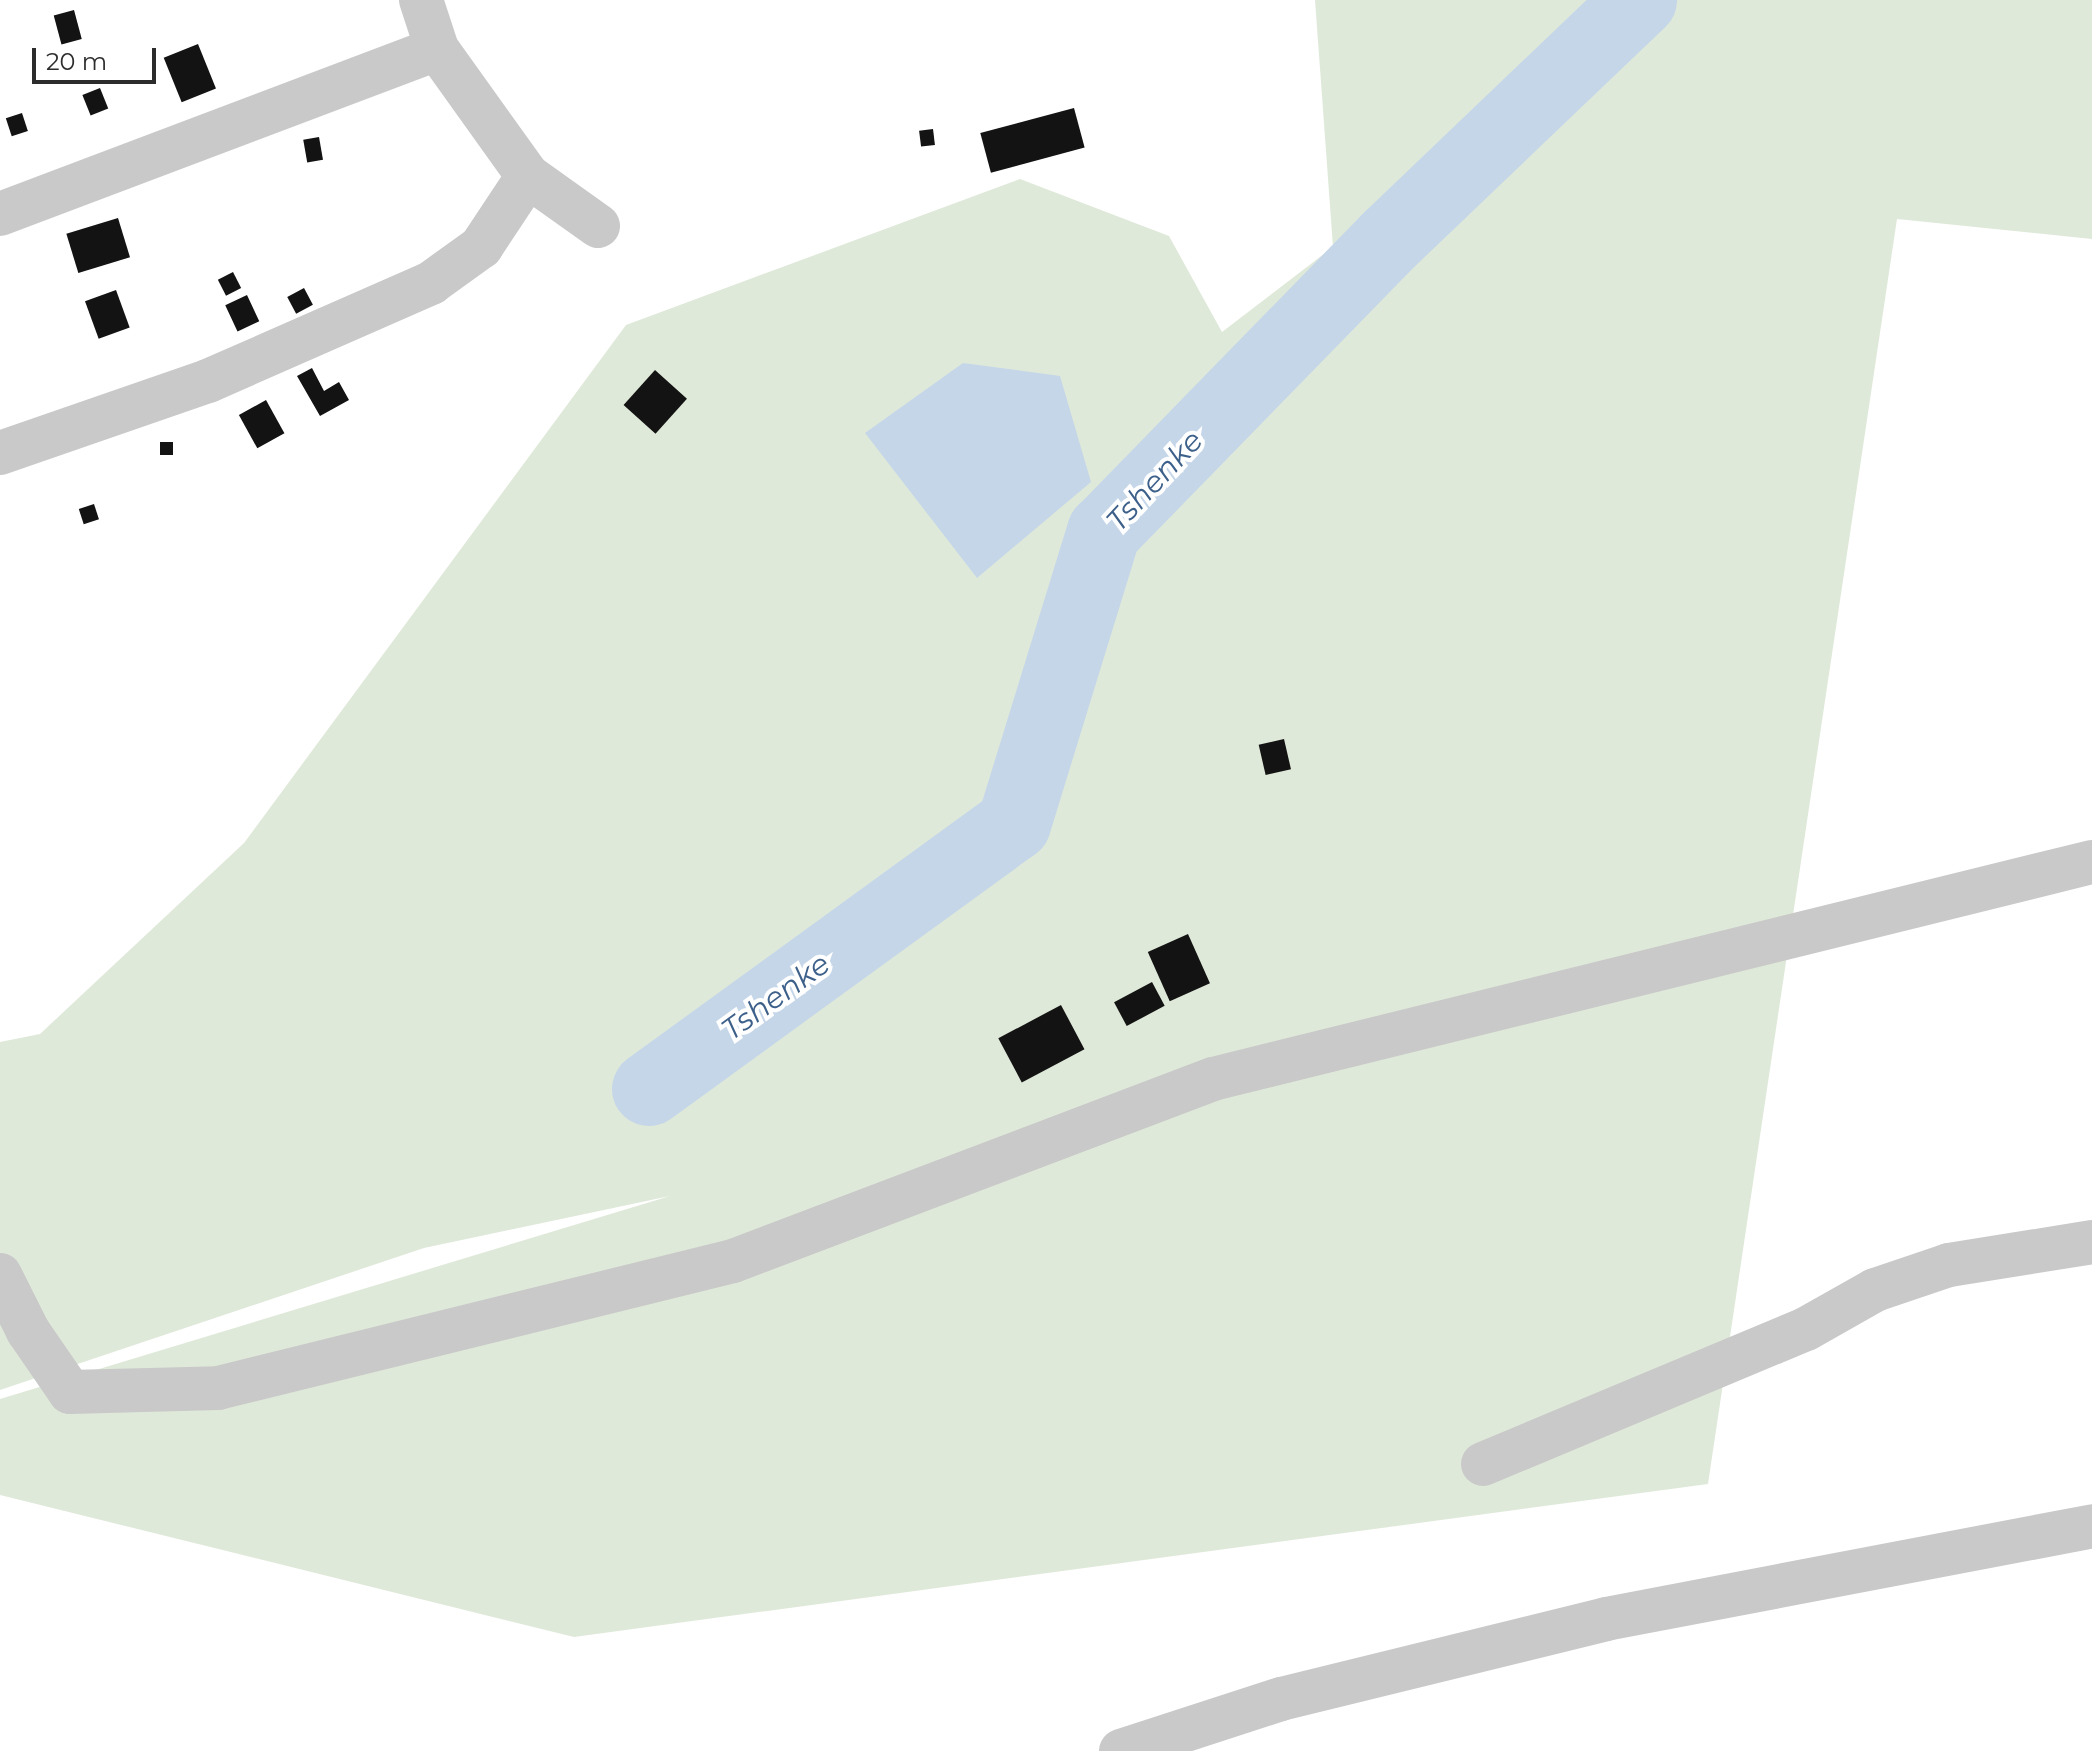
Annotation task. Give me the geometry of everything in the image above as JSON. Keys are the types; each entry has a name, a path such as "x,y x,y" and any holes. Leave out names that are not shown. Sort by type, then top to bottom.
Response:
{"street":[{"path":"421,0 437,49 528,176 598,226"},
{"path":"0,214 437,49"},
{"path":"0,453 208,381 431,283 481,247 528,176"},
{"path":"0,1275 28,1331 70,1392 218,1388 733,1261 1213,1079 2092,862"},
{"path":"1483,1464 1806,1329 1875,1290 1949,1265 2092,1242"},
{"path":"1121,1751 1281,1699 1606,1619 2092,1526"}],"green space":[{"path":"1315,0 2092,0 2092,239 1897,219 1708,1484 574,1637 0,1495 0,1399 670,1196 424,1248 0,1390 0,1042 40,1034 244,843 626,325 1020,179 1169,236 1222,332 1333,247"}],"water":[{"path":"963,363 1060,376 1091,482 977,578 865,433"}],"building":[{"path":"74,10 82,39 61,44 54,15"},
{"path":"198,44 216,89 182,102 164,58"},
{"path":"100,88 108,108 91,116 82,95"},
{"path":"1074,108 1085,148 991,173 980,133"},
{"path":"22,113 28,131 12,136 6,118"},
{"path":"933,129 935,145 921,147 919,131"},
{"path":"319,137 323,160 307,162 303,140"},
{"path":"118,218 130,257 78,273 66,234"},
{"path":"233,272 241,288 226,296 218,280"},
{"path":"304,288 313,305 296,314 287,297"},
{"path":"116,290 130,328 99,339 85,301"},
{"path":"247,295 259,321 238,331 225,305"},
{"path":"312,368 324,391 339,382 349,400 320,416 297,376"},
{"path":"655,370 687,399 656,434 624,405"},
{"path":"266,400 284,433 257,448 239,415"},
{"path":"160,442 173,442 173,455 160,455"},
{"path":"94,504 99,519 84,524 79,509"},
{"path":"1284,739 1291,769 1266,775 1259,745"},
{"path":"1188,934 1210,983 1170,1001 1148,952"},
{"path":"1152,982 1165,1006 1127,1026 1114,1002"},
{"path":"1061,1005 1084,1049 1022,1082 998,1038"}],"waterway":[{"name":"Tshenke","path":"649,1089 1014,824 1104,532 1390,239 1640,0"}]}
